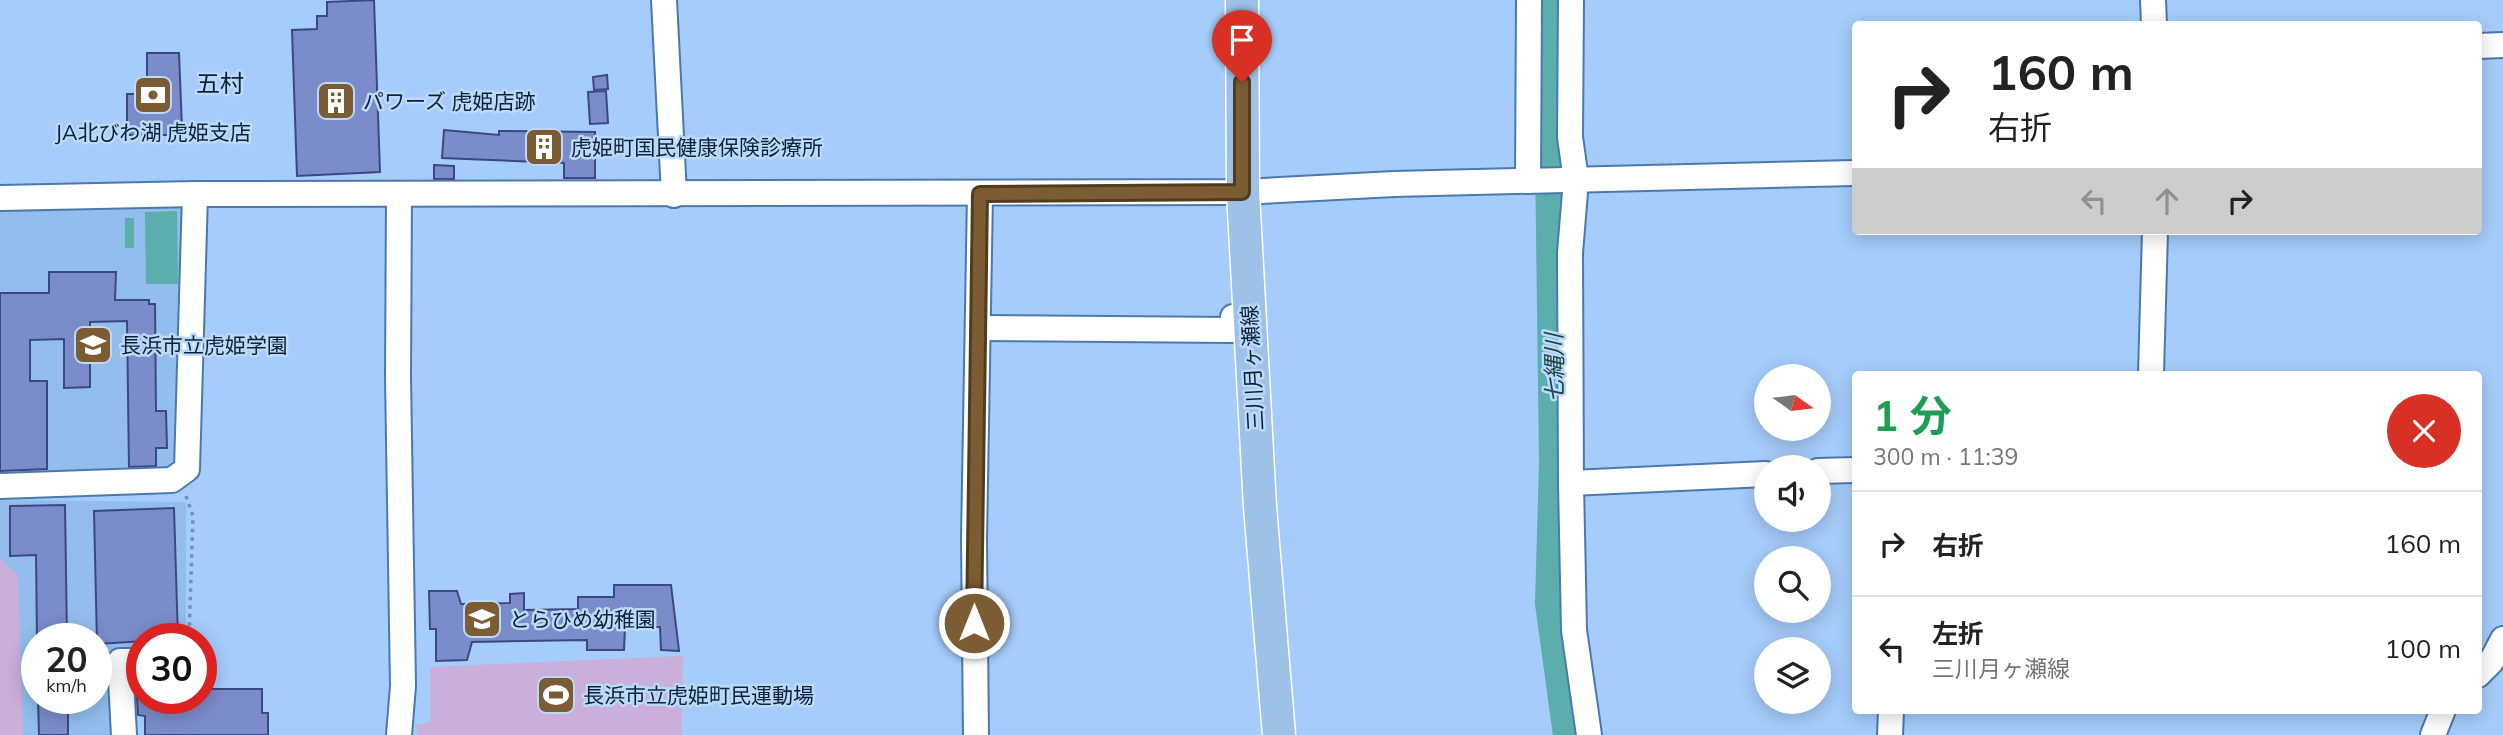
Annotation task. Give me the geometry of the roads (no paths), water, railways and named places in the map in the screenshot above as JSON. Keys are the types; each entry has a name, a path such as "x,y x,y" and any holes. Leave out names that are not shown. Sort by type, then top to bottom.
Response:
{"main road":[{"name":"三川月ヶ瀬線","path":"1242,0 1242,192 1260,507 1279,735"}],"street":[{"path":"664,0 674,195"},
{"path":"1528,181 1529,0"},
{"path":"1571,0 1570,137 1576,180 1570,253 1574,629 1589,735"},
{"path":"2153,0 2154,21"},
{"path":"2482,46 2503,45"},
{"path":"0,198 195,194 1242,192 1528,181 1852,173"},
{"path":"0,486 172,480 187,469 195,194"},
{"path":"399,194 398,377 403,664 399,735"},
{"path":"976,735 974,539 980,194"},
{"path":"2151,371 2155,235"},
{"path":"978,328 1233,330 1233,317 1250,317"},
{"path":"1831,471 1852,470"},
{"path":"1572,483 1754,475"},
{"path":"2482,671 2491,662 2503,641"},
{"path":"124,735 120,661 126,661"},
{"path":"1890,735 1891,714"},
{"path":"2433,735 2441,714"}],"waterway":[{"name":"七縄川","path":"1549,0 1555,463 1551,603 1569,735"}],"place":[{"name":"JA北びわ湖 虎姫支店","path":"153,95"},
{"name":"パワーズ 虎姫店跡","path":"336,101"},
{"name":"虎姫町国民健康保険診療所","path":"544,147"},
{"name":"長浜市立虎姫学園","path":"93,345"},
{"name":"とらひめ幼稚園","path":"482,619"},
{"name":"長浜市立虎姫町民運動場","path":"556,695"}],"district":[{"name":"五村","path":"220,83"}]}
